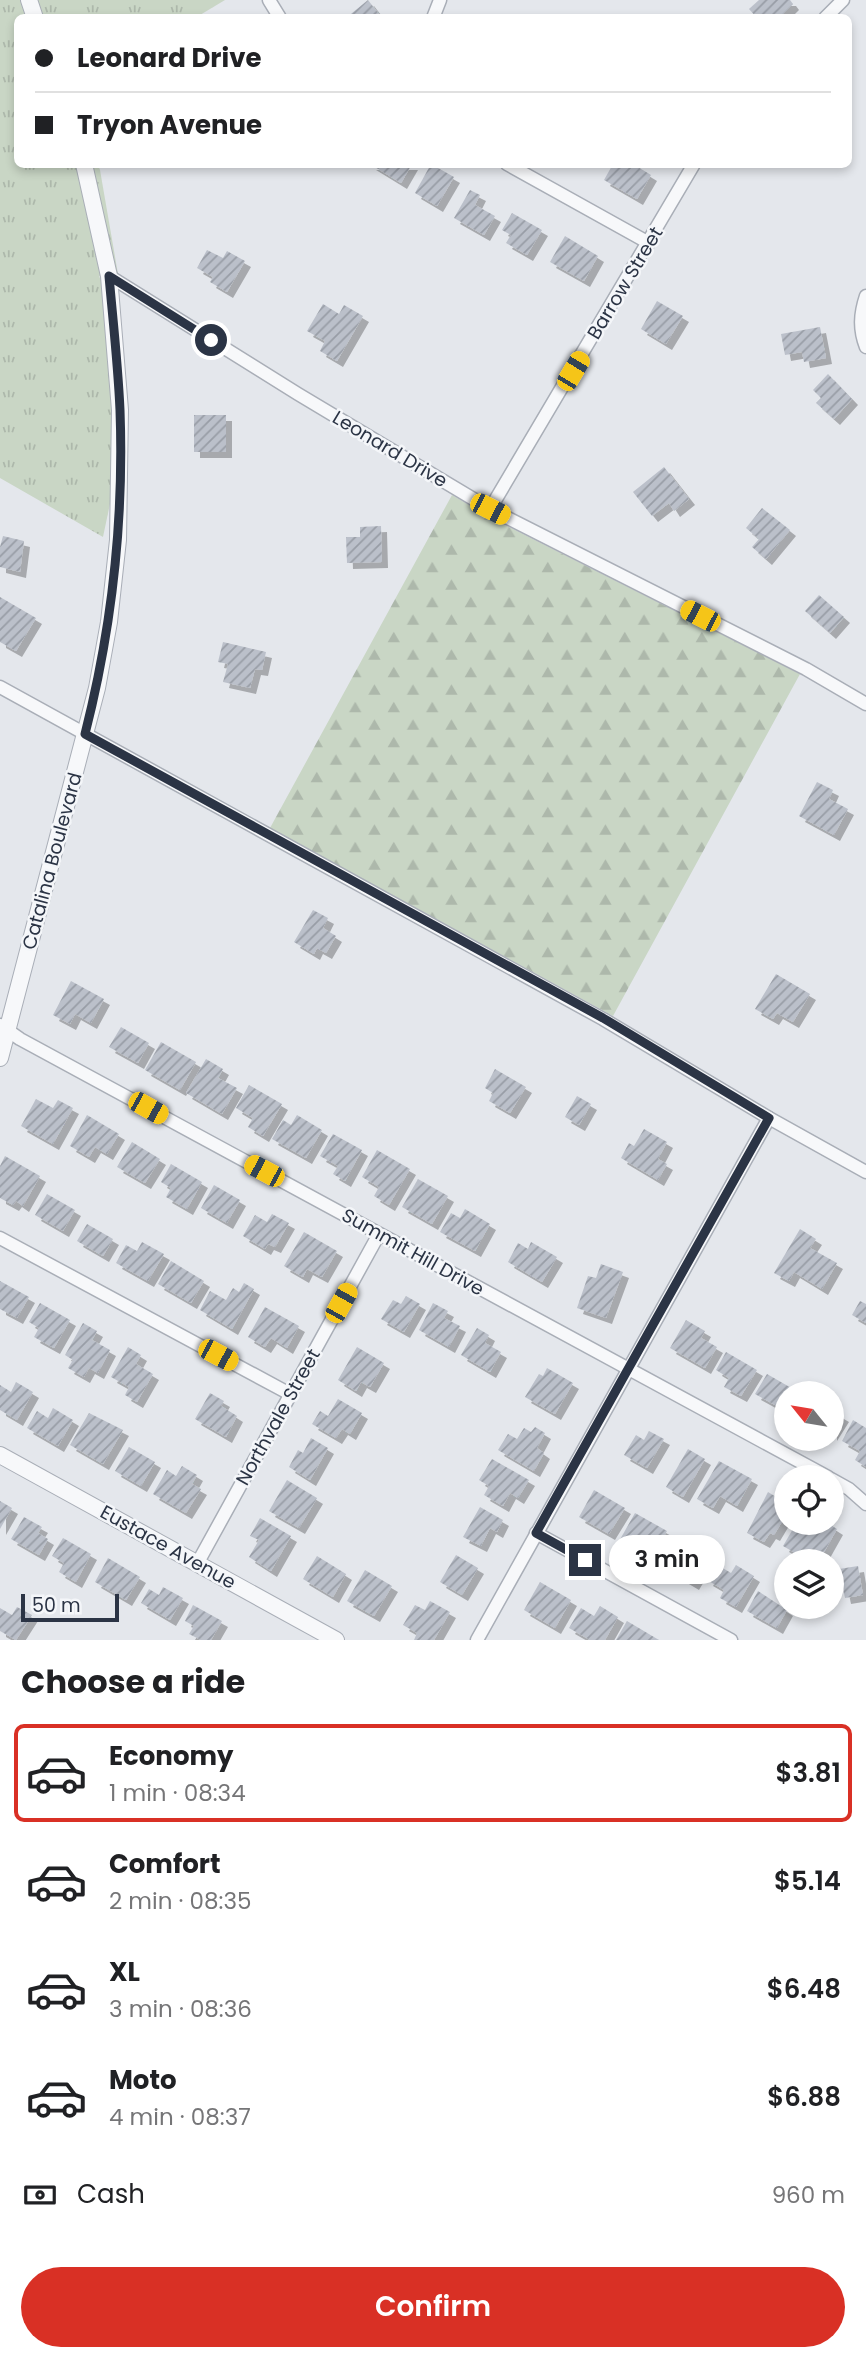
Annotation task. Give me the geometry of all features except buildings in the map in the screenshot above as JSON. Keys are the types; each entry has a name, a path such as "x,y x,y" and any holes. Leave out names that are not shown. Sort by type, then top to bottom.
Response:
{"street":[{"path":"829,14 843,0"},
{"name":"Catalina Boulevard","path":"0,1058 4,1027 85,734 109,622 118,540 120,410 109,276 85,168"},
{"path":"515,168 649,243"},
{"name":"Barrow Street","path":"490,509 692,168"},
{"name":"Leonard Drive","path":"109,276 490,509 806,670 866,704"},
{"path":"866,296 861,309 860,327 866,347"},
{"path":"0,687 603,1018 769,1118 866,1172"},
{"name":"Summit Hill Drive","path":"4,1027 20,1039 806,1465"},
{"path":"477,1640 769,1118"},
{"name":"Northvale Street","path":"197,1564 379,1234"},
{"path":"0,1238 290,1394"},
{"name":"Eustace Avenue","path":"0,1455 336,1640"},
{"name":"Summit Hill Drive","path":"844,1486 866,1504"},
{"path":"536,1533 731,1640"}],"green space":[{"path":"0,0 21,0 26,14 14,14 14,168 78,168 101,274 99,277 102,279 113,410 111,499 103,537 0,478"},
{"path":"37,0 225,0 202,14 42,14"},
{"path":"93,168 100,170 118,274"},
{"path":"452,495 493,519 800,674 613,1016 270,828"}],"route":[{"path":"211,340 109,276 120,410 118,540 109,622 85,734 603,1018 769,1118 536,1533 585,1560"}]}
